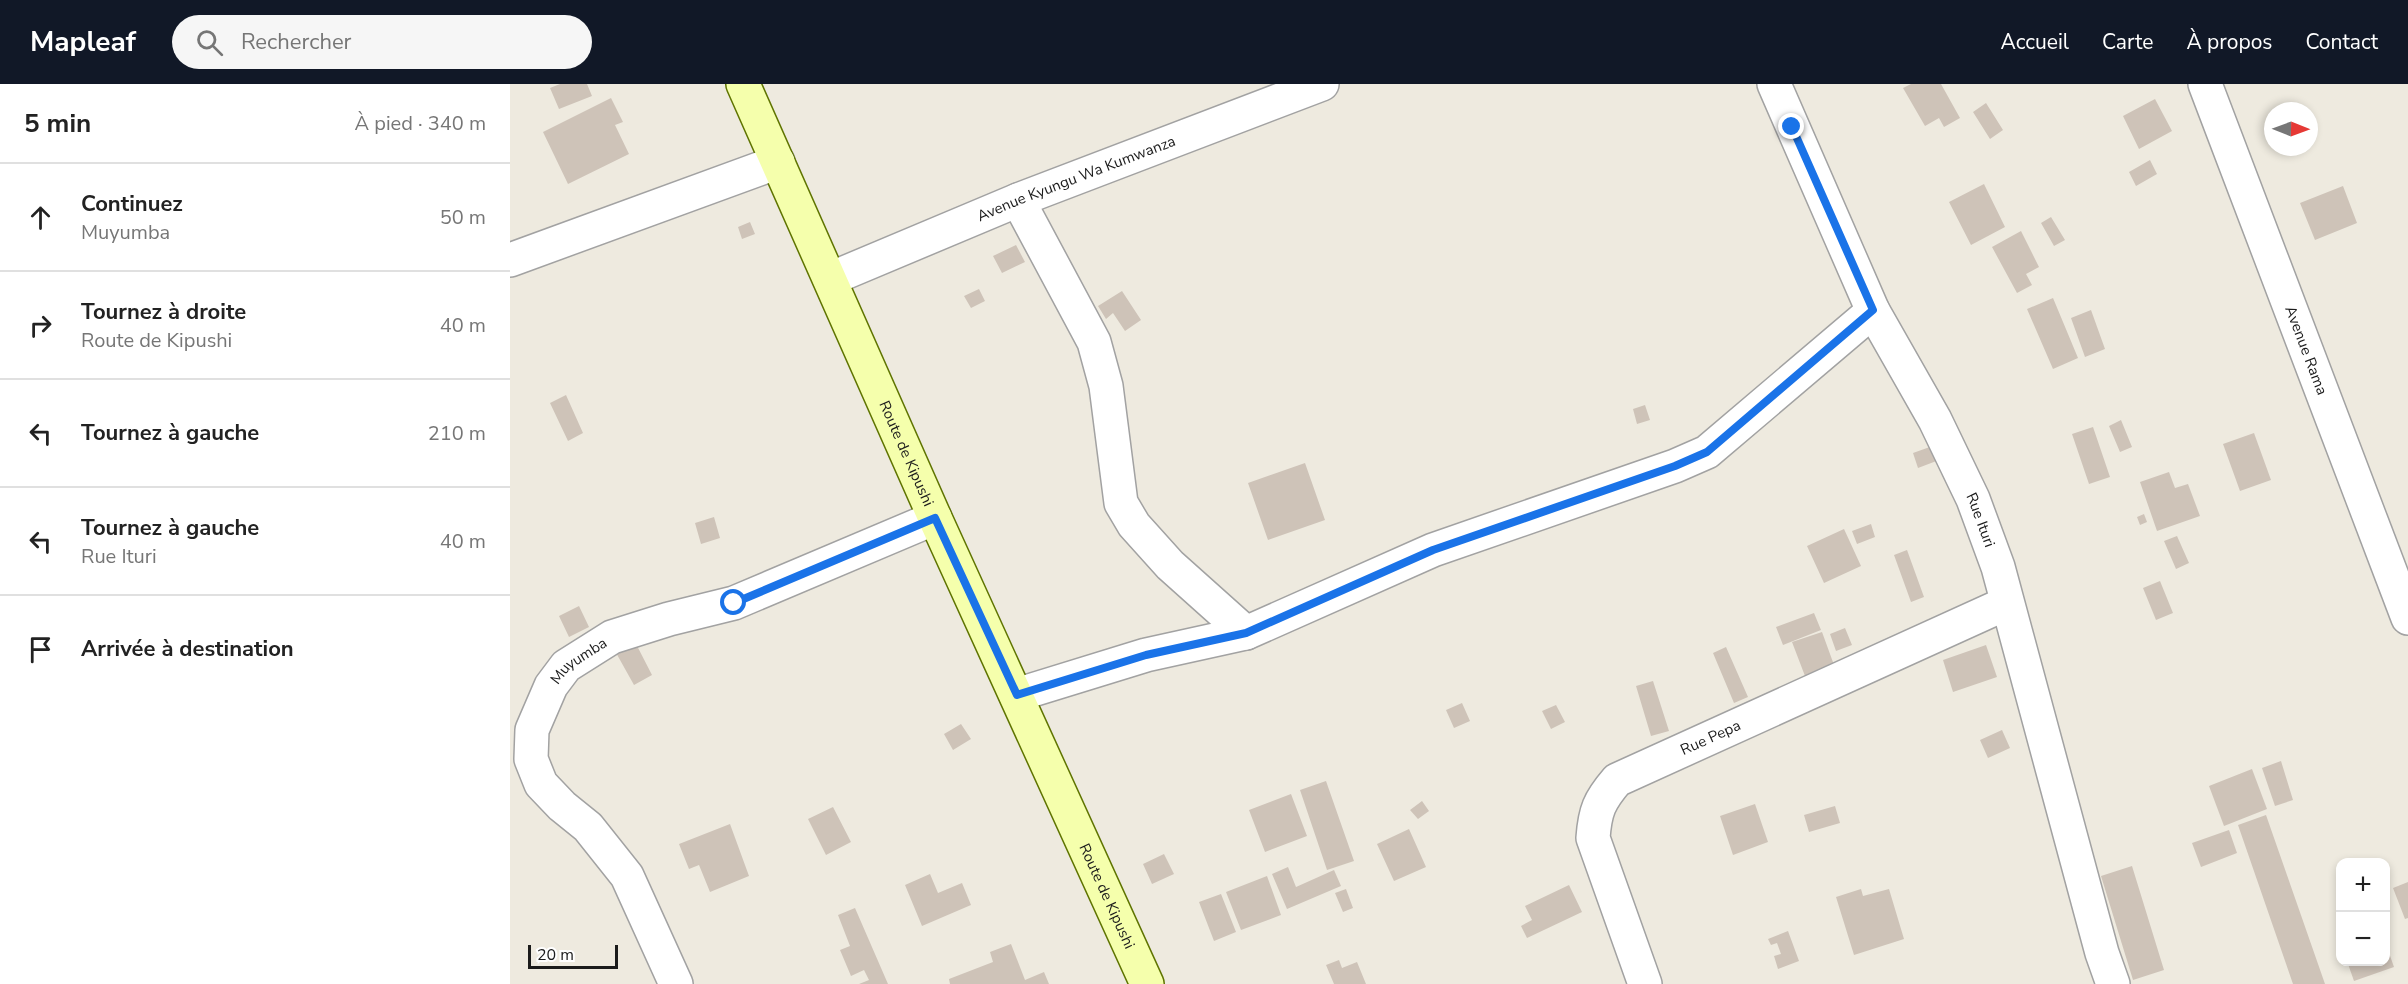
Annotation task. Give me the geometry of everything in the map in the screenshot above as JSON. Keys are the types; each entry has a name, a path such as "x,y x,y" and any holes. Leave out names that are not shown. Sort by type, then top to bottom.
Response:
{"main road":[{"name":"Route de Kipushi","path":"743,84 935,518 1147,984"}],"street":[{"name":"Avenue Kyungu Wa Kumwanza","path":"830,279 1018,200 1322,84"},
{"name":"Rue Ituri","path":"1774,84 1873,310 1935,420 1973,499 1998,567 2102,953 2113,984"},
{"name":"Avenue Rama","path":"2205,84 2408,618"},
{"path":"510,260 778,162"},
{"path":"1018,200 1094,342 1106,386 1121,503 1134,525 1170,565 1246,633"},
{"path":"1017,695 1146,655 1246,633 1433,550 1675,466 1707,452 1873,310"},
{"name":"Muyumba","path":"676,984 627,876 588,827 562,806 541,784 531,759 532,730 551,686 566,666 612,637 734,603 935,518"},
{"name":"Rue Pepa","path":"1645,984 1593,838 1595,815 1601,798 1617,780 2007,603"}],"building":[{"path":"560,84 587,84 592,96 559,109 550,88"},
{"path":"1911,84 1941,84 1960,118 1944,127 1939,118 1925,126 1903,88"},
{"path":"611,98 623,122 615,125 629,154 568,184 543,132"},
{"path":"2155,99 2172,131 2139,149 2123,116"},
{"path":"1986,103 2003,130 1990,139 1973,112"},
{"path":"2150,160 2157,174 2136,186 2129,172"},
{"path":"1984,184 2005,227 1971,245 1949,202"},
{"path":"2343,186 2357,223 2315,240 2300,203"},
{"path":"2051,217 2065,240 2054,246 2041,223"},
{"path":"750,222 755,234 742,239 738,227"},
{"path":"2021,231 2039,267 2026,274 2032,285 2017,293 1992,247"},
{"path":"1016,245 1025,262 1002,273 993,256"},
{"path":"979,289 985,301 971,308 964,296"},
{"path":"1122,291 1141,320 1125,331 1113,313 1106,319 1098,306"},
{"path":"2053,298 2078,358 2053,369 2027,309"},
{"path":"2091,310 2105,349 2085,357 2071,318"},
{"path":"566,395 583,433 568,441 550,403"},
{"path":"1645,405 1650,420 1637,424 1633,409"},
{"path":"2121,420 2132,447 2120,452 2109,426"},
{"path":"2093,427 2110,477 2089,484 2072,434"},
{"path":"2254,433 2271,480 2240,491 2223,444"},
{"path":"1941,443 1947,457 1918,468 1913,453"},
{"path":"1305,463 1325,520 1268,540 1248,483"},
{"path":"2169,472 2175,488 2188,484 2200,516 2157,531 2140,482"},
{"path":"2144,514 2147,522 2140,525 2137,517"},
{"path":"714,517 720,538 701,544 695,523"},
{"path":"1871,524 1875,537 1857,544 1852,531"},
{"path":"1844,529 1861,566 1824,583 1807,546"},
{"path":"2177,536 2189,563 2176,569 2164,541"},
{"path":"1907,550 1924,597 1911,602 1894,555"},
{"path":"2160,581 2173,613 2156,620 2143,588"},
{"path":"579,606 589,627 569,637 559,616"},
{"path":"1814,613 1821,630 1783,645 1776,627"},
{"path":"1845,628 1852,645 1836,651 1830,634"},
{"path":"1822,632 1834,665 1805,676 1792,642"},
{"path":"634,640 652,675 634,685 615,651"},
{"path":"1986,645 1997,677 1953,692 1943,660"},
{"path":"1726,647 1748,697 1734,703 1713,653"},
{"path":"1653,681 1669,731 1651,736 1636,686"},
{"path":"1462,703 1470,721 1454,728 1446,710"},
{"path":"1556,705 1565,722 1551,729 1542,711"},
{"path":"961,724 971,739 953,750 944,734"},
{"path":"2002,730 2010,748 1988,758 1980,740"},
{"path":"2281,761 2293,800 2275,806 2262,768"},
{"path":"2252,769 2267,809 2224,826 2209,786"},
{"path":"1326,781 1354,861 1327,870 1300,790"},
{"path":"1291,794 1307,836 1265,852 1249,810"},
{"path":"1422,801 1429,811 1418,819 1410,810"},
{"path":"1755,804 1768,842 1733,855 1720,816"},
{"path":"1835,806 1840,823 1809,832 1804,815"},
{"path":"833,807 851,842 826,855 808,819"},
{"path":"2266,815 2325,984 2293,984 2238,825"},
{"path":"730,824 749,876 710,892 699,865 689,869 679,844"},
{"path":"1409,829 1426,867 1394,881 1377,844"},
{"path":"2229,830 2237,853 2201,867 2192,843"},
{"path":"1164,854 1174,874 1152,884 1143,864"},
{"path":"2132,866 2164,970 2133,980 2101,876"},
{"path":"1288,867 1296,887 1334,870 1341,886 1287,909 1272,874"},
{"path":"930,874 938,893 962,883 971,905 922,926 905,885"},
{"path":"1267,876 1281,915 1241,930 1226,892"},
{"path":"2408,882 2408,918 2405,919 2393,888"},
{"path":"1569,885 1582,912 1527,938 1521,926 1532,920 1525,906"},
{"path":"1346,889 1353,908 1343,912 1335,893"},
{"path":"1861,889 1863,896 1889,889 1904,939 1854,955 1836,897"},
{"path":"1221,894 1236,932 1214,941 1199,902"},
{"path":"855,908 888,984 859,984 869,980 864,970 851,976 840,950 850,946 838,915"},
{"path":"1788,931 1799,961 1778,969 1774,956 1781,954 1777,943 1771,945 1768,939"},
{"path":"1011,944 1025,980 1044,972 1049,984 950,984 949,979 993,962 990,952"},
{"path":"2390,956 2394,967 2354,981 2349,966 2390,966"},
{"path":"1339,960 1342,968 1357,962 1366,984 1334,984 1326,965"}],"route":[{"path":"734,603 935,518 1017,695 1146,655 1246,633 1433,550 1675,466 1707,452 1873,310 1792,127"}]}
